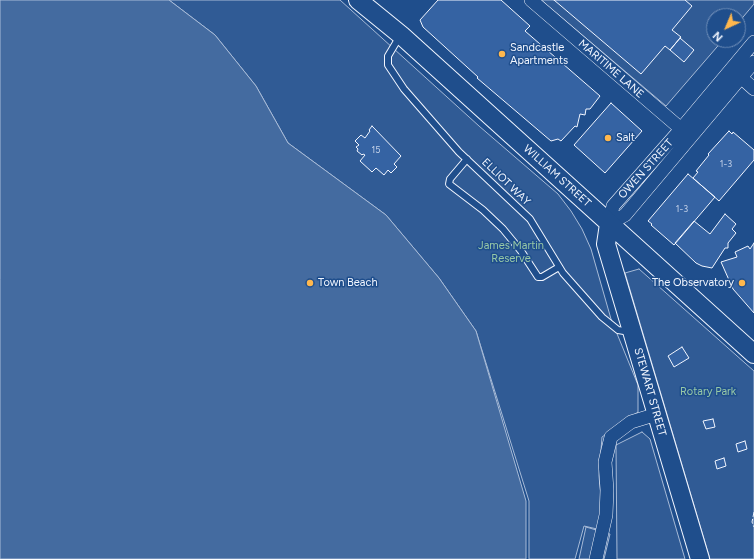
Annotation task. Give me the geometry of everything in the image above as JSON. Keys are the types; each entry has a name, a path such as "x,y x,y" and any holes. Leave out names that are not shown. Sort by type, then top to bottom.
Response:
{"street":[{"name":"WILLIAM STREET","path":"358,0 401,35 754,354"},
{"name":"MARITIME LANE","path":"531,0 691,138"},
{"name":"OWEN STREET","path":"609,224 625,215 691,138 736,73 754,42"},
{"name":"OWEN STREET","path":"609,224 613,206 681,129 736,73 754,62"},
{"path":"736,73 754,89"},
{"name":"STEWART STREET","path":"609,224 606,244 700,559"},
{"path":"596,559 606,515 607,490 605,462 611,438 631,422 657,414"}],"lane":[{"name":"ELLIOT WAY","path":"401,35 388,56 388,65 404,89 467,159 530,219 559,267 602,317 618,330 633,333"},
{"path":"467,159 450,180 449,184 483,210 503,229 538,277 542,277 559,267"}],"shaded area":[{"path":"0,0 169,0 215,35 256,86 288,143 386,215 439,278 476,331 526,501 526,559 0,559"},
{"name":"James Martin Reserve","path":"169,0 340,0 479,126 558,194 571,211 582,229 591,249 611,319 638,385 638,412 602,437 599,476 602,508 597,529 584,526 575,559 529,559 529,501 476,331 439,278 386,215 288,143 256,86 215,35"},
{"path":"541,0 754,0 754,4 746,14 746,8 706,8 706,48 716,48 666,106"},
{"name":"Rotary Park","path":"639,269 754,371 754,559 710,559 625,273"},
{"path":"642,432 650,439 685,559 617,559 616,445"},
{"path":"586,527 610,534 604,559 579,559"}],"building":[{"name":"Sandcastle Apartments","path":"438,0 501,0 530,26 525,31 600,96 590,109 586,109 585,115 580,114 577,127 575,126 561,141 558,139 551,141 477,78 478,77 423,27 420,20"},
{"path":"554,0 685,0 692,6 672,30 681,37 670,50 665,46 641,74"},
{"path":"680,38 694,50 684,62 670,50"},
{"name":"Salt","path":"611,103 642,131 605,173 574,145"},
{"path":"372,126 401,156 394,164 397,167 391,173 388,170 384,175 376,168 372,172 360,161 365,155 362,155 357,151 358,149 356,147 359,145 355,141 361,135 365,138"},
{"path":"729,131 732,134 733,132 754,150 754,160 719,201 693,178 698,172 696,171 709,155 708,154"},
{"path":"688,174 715,197 674,245 648,221"},
{"path":"725,214 736,224 732,229 736,233 728,243 728,248 725,248 712,268 696,263 675,243 694,221 710,234"},
{"name":"The Observatory","path":"754,243 754,313 733,289 721,262 737,257 735,252 748,246 750,249"},
{"path":"682,347 689,358 674,367 668,356"},
{"path":"713,419 715,427 706,429 703,421"},
{"path":"745,441 747,449 738,452 736,444"},
{"path":"724,458 726,466 717,469 715,461"}],"fence":[{"path":"754,512 752,522 754,527"}],"place":[{"name":"Sandcastle Apartments","path":"502,54"},
{"name":"Salt","path":"608,138"},
{"name":"Town Beach","path":"310,283"},
{"name":"The Observatory","path":"742,283"}]}
